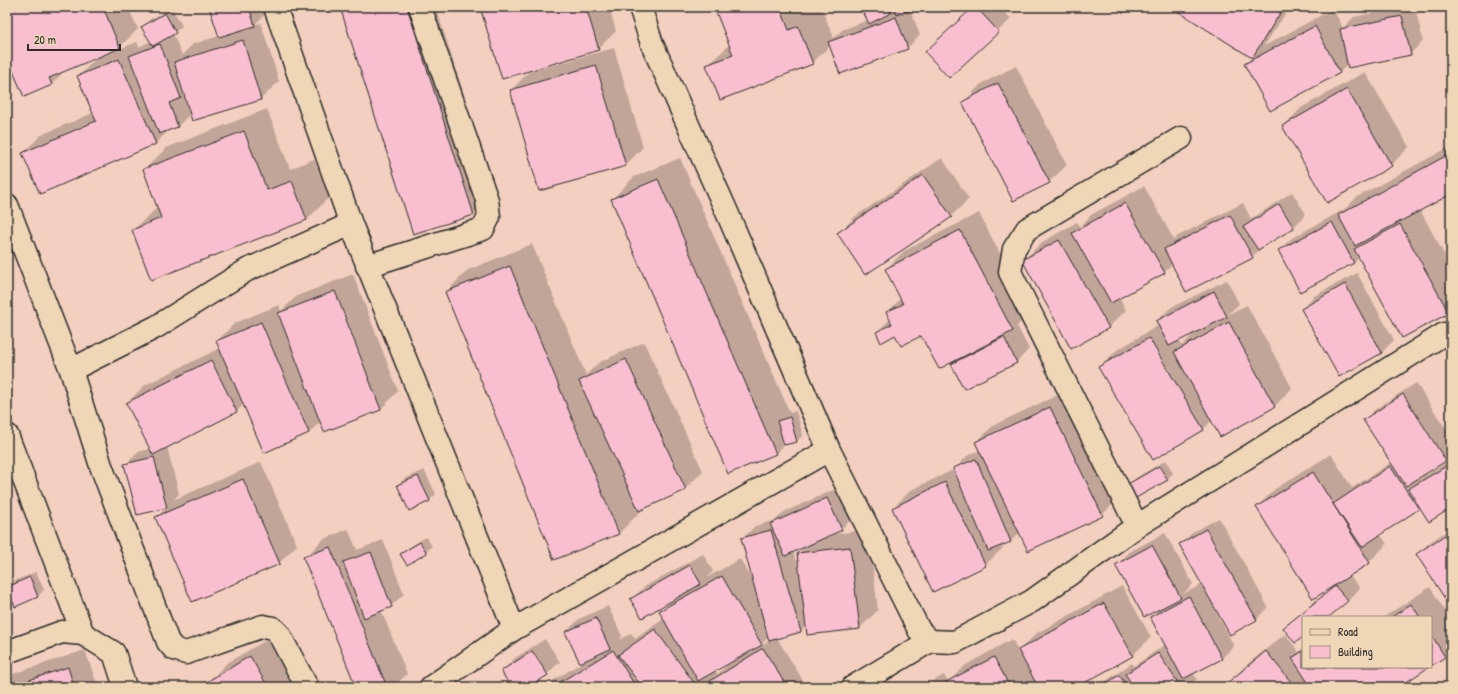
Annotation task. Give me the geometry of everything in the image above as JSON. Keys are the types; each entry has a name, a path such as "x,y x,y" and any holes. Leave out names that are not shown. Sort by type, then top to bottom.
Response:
{"street":[{"path":"275,7 367,266 514,629"},
{"path":"367,266 483,229 489,217 487,200 420,7"},
{"path":"640,7 652,44 726,210 829,450 919,630 930,641"},
{"path":"1137,526 1010,272 1014,249 1028,229 1181,138"},
{"path":"7,205 70,370 101,466 168,642 174,649 186,653 263,626 273,628 279,634 307,687"},
{"path":"70,370 156,327 247,270 351,224"},
{"path":"853,687 930,641 955,642 1032,601 1137,526 1444,334"},
{"path":"7,435 83,634"},
{"path":"431,687 514,629 829,450"},
{"path":"7,652 62,632 83,634 114,653 125,687"}],"building":[{"path":"7,7 103,7 120,48 49,78 52,85 24,97 7,57"},
{"path":"209,7 249,7 255,26 219,37"},
{"path":"340,7 407,7 474,215 413,234"},
{"path":"480,7 586,7 599,50 502,79"},
{"path":"714,7 780,7 789,30 798,26 813,64 720,100 706,65 733,55"},
{"path":"861,7 888,7 891,13 869,24"},
{"path":"894,7 918,7 897,15"},
{"path":"973,7 976,7 999,32 949,78 925,52"},
{"path":"1119,7 1137,7 1122,13"},
{"path":"1171,7 1284,7 1252,58"},
{"path":"165,13 176,33 153,46 141,27"},
{"path":"1402,16 1411,55 1348,68 1340,29"},
{"path":"896,17 908,49 840,74 828,42"},
{"path":"1315,26 1340,73 1270,111 1244,64"},
{"path":"243,40 261,100 192,121 174,62"},
{"path":"160,44 181,98 169,103 178,127 159,134 129,56"},
{"path":"119,59 156,144 40,194 22,153 96,121 77,76"},
{"path":"596,65 626,166 539,191 510,90"},
{"path":"998,83 1050,183 1013,201 962,102"},
{"path":"1347,89 1392,166 1327,203 1282,126"},
{"path":"244,131 267,190 292,181 307,220 151,280 132,230 161,218 143,169"},
{"path":"1451,153 1451,194 1355,246 1338,215"},
{"path":"923,175 952,217 865,275 837,233"},
{"path":"658,179 776,454 728,474 611,199"},
{"path":"1125,203 1165,273 1111,303 1072,233"},
{"path":"1279,204 1294,228 1258,250 1243,227"},
{"path":"1230,215 1253,258 1186,292 1164,249"},
{"path":"1332,222 1354,263 1300,292 1278,250"},
{"path":"1400,224 1449,313 1402,338 1354,249"},
{"path":"960,230 1013,331 939,369 921,336 901,346 895,335 881,343 876,332 892,324 886,312 903,304 885,269"},
{"path":"1059,240 1109,328 1071,349 1022,260"},
{"path":"510,266 619,534 554,560 445,292"},
{"path":"1345,284 1382,353 1339,377 1301,309"},
{"path":"335,291 381,410 324,432 278,313"},
{"path":"1214,291 1227,317 1169,346 1156,321"},
{"path":"261,322 309,433 264,453 216,341"},
{"path":"1229,322 1275,407 1220,437 1174,352"},
{"path":"1004,337 1017,363 964,389 951,364"},
{"path":"1149,338 1204,430 1153,460 1098,367"},
{"path":"626,359 686,490 639,511 579,381"},
{"path":"211,360 237,412 153,455 126,403"},
{"path":"1403,394 1446,461 1406,486 1363,420"},
{"path":"1050,407 1103,516 1028,551 975,442"},
{"path":"790,417 797,442 784,445 777,421"},
{"path":"154,457 167,508 137,515 124,464"},
{"path":"976,459 1011,542 988,551 953,468"},
{"path":"1450,464 1451,508 1429,522 1408,489"},
{"path":"1159,466 1168,480 1136,498 1128,484"},
{"path":"1390,466 1419,509 1362,547 1333,504"},
{"path":"1313,472 1370,563 1313,599 1256,507"},
{"path":"418,476 430,501 409,511 397,485"},
{"path":"243,479 280,564 192,602 155,517"},
{"path":"945,482 986,566 933,592 892,508"},
{"path":"827,498 842,530 785,556 770,524"},
{"path":"1206,529 1257,620 1230,635 1179,544"},
{"path":"771,530 801,632 769,641 741,538"},
{"path":"1451,531 1451,608 1416,554"},
{"path":"420,542 427,553 407,565 400,554"},
{"path":"1152,545 1181,598 1144,617 1115,565"},
{"path":"330,547 387,687 356,687 303,557"},
{"path":"850,547 860,629 807,635 797,553"},
{"path":"371,552 392,607 364,618 343,562"},
{"path":"690,565 701,584 642,618 630,599"},
{"path":"722,576 762,645 698,681 659,611"},
{"path":"30,577 38,597 15,607 7,587"},
{"path":"1335,586 1348,601 1330,616 1302,616 1302,638 1295,643 1283,628"},
{"path":"1189,596 1222,659 1183,679 1150,617"},
{"path":"1104,603 1133,656 1077,687 1038,687 1018,650"},
{"path":"1411,604 1419,616 1393,616"},
{"path":"596,618 610,649 580,663 565,632"},
{"path":"655,629 697,687 642,687 618,655"},
{"path":"1432,636 1445,657 1432,665"},
{"path":"763,648 787,687 714,687 710,681"},
{"path":"613,650 636,687 552,687"},
{"path":"532,651 548,675 529,687 511,687 501,671"},
{"path":"1266,651 1295,687 1228,687 1226,684"},
{"path":"1302,652 1302,668 1428,668 1399,687 1311,687 1292,658"},
{"path":"1158,653 1181,687 1134,687 1125,674"},
{"path":"250,656 268,687 212,687 208,681"},
{"path":"994,657 1010,687 949,687 946,682"},
{"path":"68,667 74,687 8,687"},
{"path":"1119,675 1128,687 1101,687"}]}
